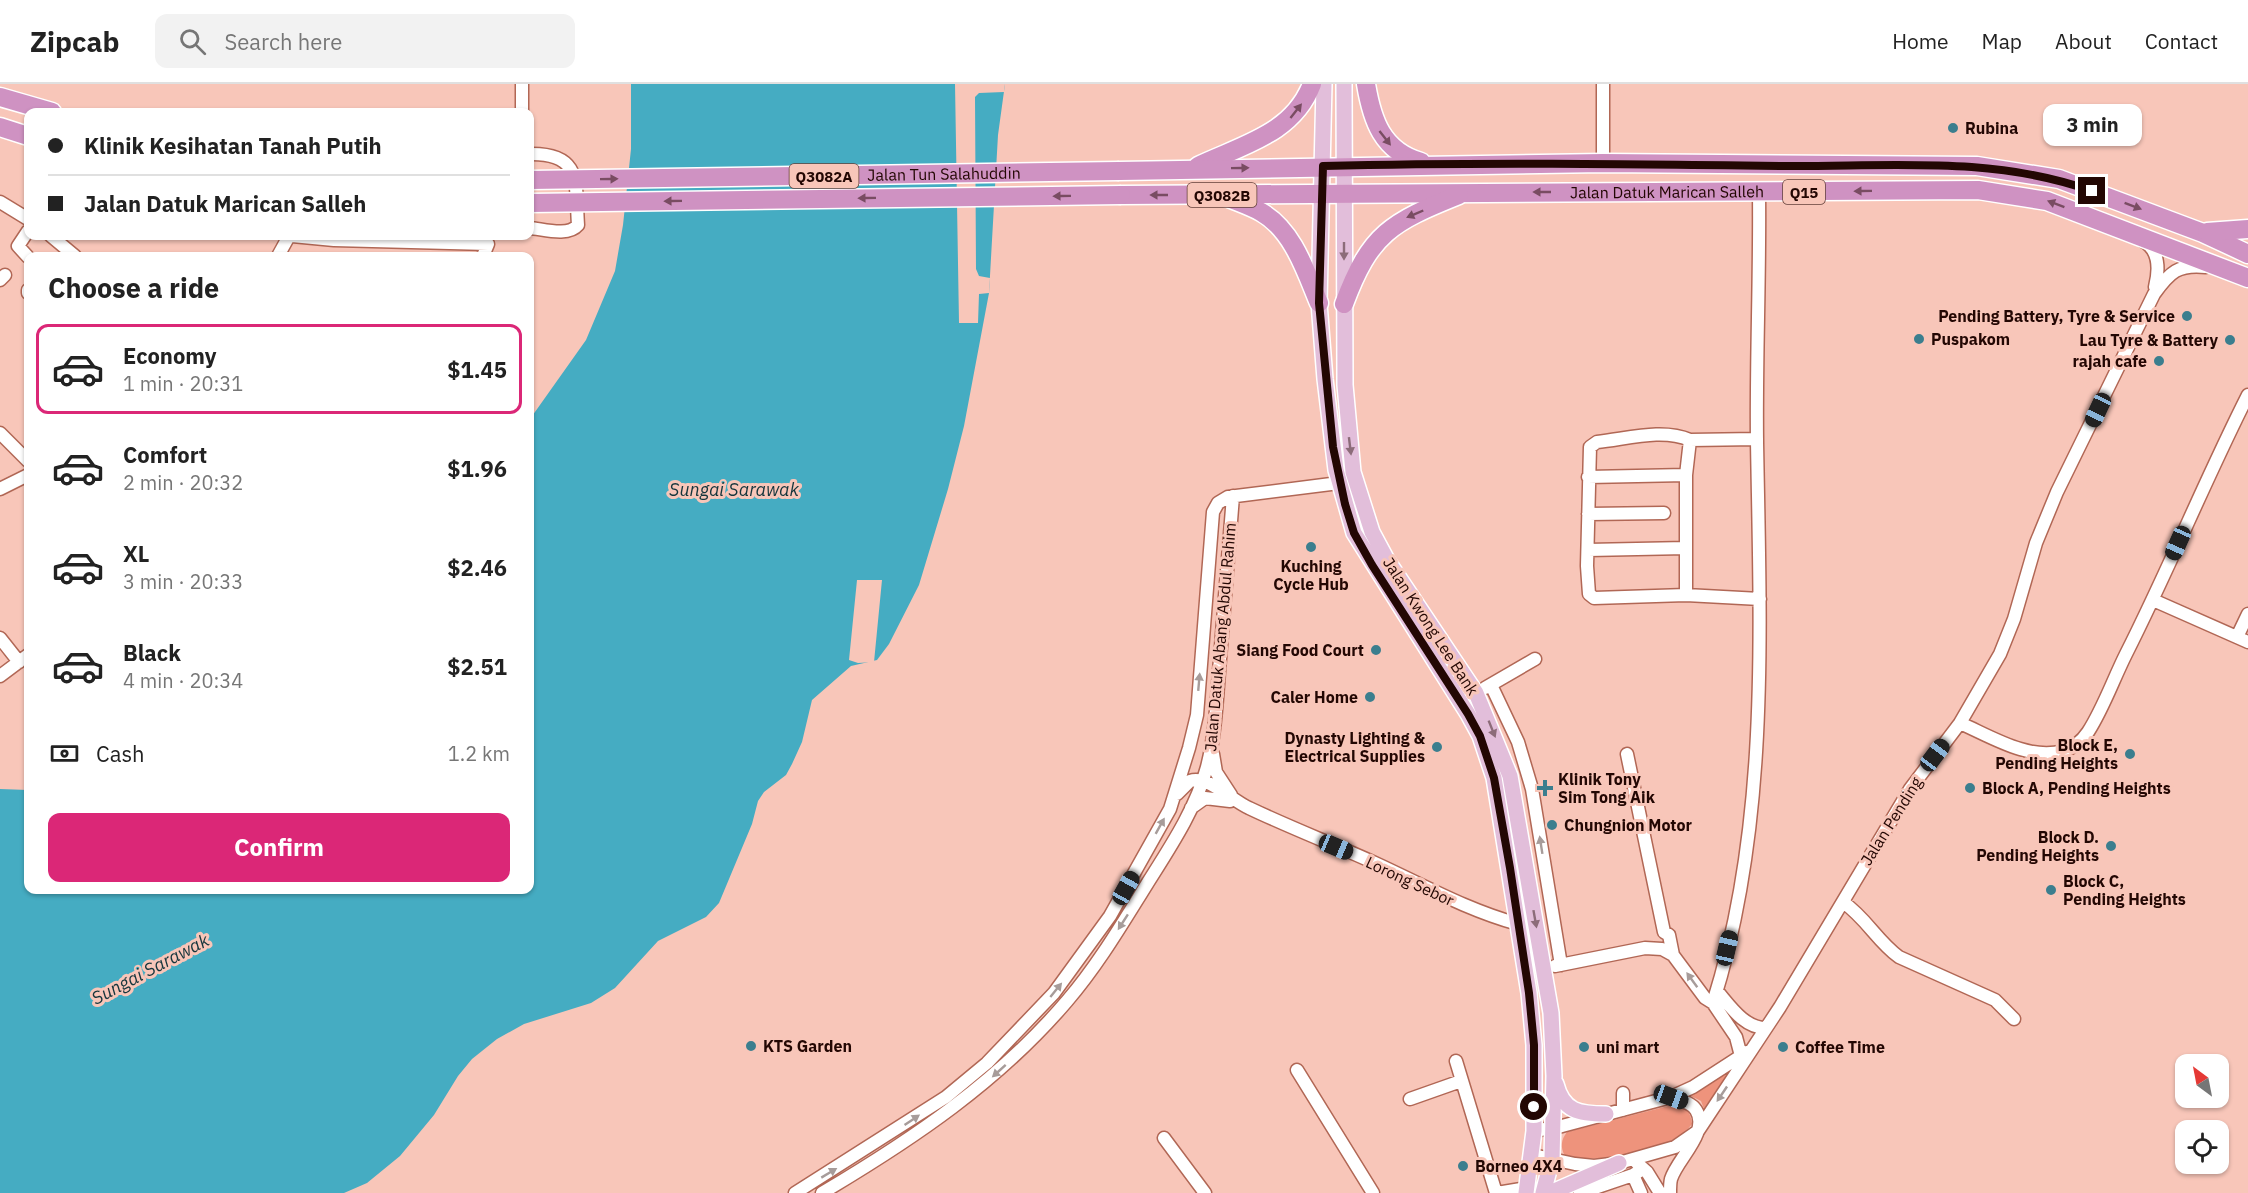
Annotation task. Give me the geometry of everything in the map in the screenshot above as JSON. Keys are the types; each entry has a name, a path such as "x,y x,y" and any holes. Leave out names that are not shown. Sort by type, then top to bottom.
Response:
{"highway":[{"path":"1191,169 1275,132 1299,107 1312,84"},
{"path":"1366,84 1374,122 1385,139 1402,155 1435,166"},
{"path":"0,97 38,108"},
{"path":"0,127 24,135"},
{"name":"Jalan Datuk Marican Salleh","path":"1323,166 1603,163 1977,166 2059,179 2203,233 2248,254"},
{"name":"Jalan Tun Salahuddin","path":"534,180 1323,166"},
{"name":"Jalan Datuk Marican Salleh","path":"1322,192 1759,193 1978,190 2047,201 2248,278"},
{"path":"1344,303 1365,258 1389,229 1409,216 1469,191"},
{"name":"Jalan Tun Salahuddin","path":"534,202 1322,192"},
{"path":"1223,195 1263,213 1280,227 1294,247 1319,303"},
{"path":"2203,233 2248,229"}],"main road":[{"name":"Jalan Kwong Lee Bank","path":"1324,84 1319,303 1324,379 1340,483 1354,533 1480,736 1494,778 1529,993 1534,1045 1534,1131"},
{"name":"Jalan Kwong Lee Bank","path":"1344,84 1346,166 1344,303 1347,426 1353,472 1364,512 1387,560 1476,693 1510,776 1551,1013 1554,1076 1552,1128"},
{"path":"1554,1076 1562,1102 1568,1108 1581,1114 1606,1114"},
{"path":"1544,1193 1552,1159 1552,1128"},
{"path":"1527,1191 1534,1131"},
{"path":"1550,1193 1632,1167"}],"street":[{"path":"522,84 522,108"},
{"path":"1603,84 1603,163"},
{"path":"534,154 556,157 566,161 574,171 578,225 566,231 534,228"},
{"path":"1741,1056 1736,1036 1715,997 1737,906 1752,815 1760,599 1757,439 1759,193"},
{"path":"0,202 24,217"},
{"path":"2121,229 2149,244 2157,258 2158,273 2154,294"},
{"path":"24,237 18,246 24,253"},
{"path":"56,240 70,252"},
{"path":"2154,294 2165,278 2187,265 2220,268"},
{"name":"Jalan Pending","path":"1534,1131 1671,1097 1693,1088 1755,1046 1910,789 1960,723 2000,654 2014,619 2036,543 2053,502 2154,294"},
{"path":"1960,723 2031,753 2048,754 2064,751 2080,742 2093,722 2153,600 2202,486 2248,394"},
{"path":"0,433 24,457"},
{"path":"1757,439 1690,440 1678,435 1656,435 1598,442 1590,447 1588,454 1588,550 1590,596 1760,599"},
{"path":"1686,596 1686,475 1690,440"},
{"path":"1588,477 1686,475"},
{"path":"0,489 24,477"},
{"path":"1233,496 1340,483"},
{"name":"Jalan Datuk Abang Abdul Rahim","path":"795,1193 946,1097 987,1063 1028,1022 1060,985 1110,916 1173,800 1191,740 1197,715 1214,512 1218,503 1233,496"},
{"name":"Jalan Datuk Abang Abdul Rahim","path":"822,1193 912,1138 961,1103 995,1075 1037,1034 1068,1000 1107,946 1190,809 1203,779 1211,744 1233,496"},
{"path":"1588,514 1664,513"},
{"path":"1588,550 1686,548"},
{"path":"2153,600 2243,639 2248,614"},
{"path":"0,638 24,659 0,676"},
{"path":"1476,693 1535,659"},
{"path":"1491,685 1518,742 1532,789 1561,965"},
{"path":"1211,744 1216,772 1237,803"},
{"path":"1627,754 1664,932 1669,935 1673,955"},
{"path":"1173,800 1190,781 1203,779 1237,803"},
{"path":"1190,809 1206,798 1237,803"},
{"name":"Lorong Sebor","path":"1237,803 1377,864 1460,905 1518,924"},
{"path":"1843,902 1861,915 1888,949 1899,957 1995,1000 2014,1019"},
{"path":"1645,948 1664,932"},
{"path":"1544,968 1645,948 1662,949 1673,955 1705,998 1715,997 1746,1022 1756,1028 1766,1028"},
{"path":"1670,1193 1671,1179 1698,1131 1755,1046"},
{"path":"1456,1061 1496,1193 1527,1191"},
{"path":"1297,1070 1372,1193"},
{"path":"1410,1099 1461,1081"},
{"path":"1623,1094 1623,1110"},
{"path":"1671,1097 1689,1104 1696,1110 1698,1131"},
{"path":"1580,1193 1585,1193 1675,1147 1698,1131"},
{"path":"1164,1138 1205,1193"},
{"path":"1533,1155 1594,1166 1632,1167 1660,1193"},
{"path":"1632,1167 1641,1193"}],"shaded area":[{"path":"1734,1067 1704,1109 1701,1101 1691,1096"},
{"path":"1676,1104 1688,1111 1692,1124 1682,1134 1668,1142 1651,1149 1615,1157 1580,1158 1565,1156 1563,1153 1563,1138 1567,1132"}],"water":[{"name":"Sungai Sarawak","path":"631,84 1005,84 998,135 989,293 964,426 919,585 889,644 877,660 851,666 812,700 802,742 792,764 786,775 764,792 758,801 752,824 719,903 706,917 658,941 615,988 591,1003 524,1024 497,1039 472,1059 458,1076 434,1115 400,1156 367,1183 344,1193 0,1193 0,789 24,790 24,894 534,894 534,413 586,340 615,271 623,225 631,149"}],"pier":[{"path":"955,84 1005,84 1004,92 979,93 975,97 976,269 979,276 990,278 989,293 979,294 978,323 959,323"},
{"path":"857,580 882,580 874,662 858,663 849,660"}],"place":[{"name":"Rubina","path":"1953,128"},
{"name":"Pending Battery, Tyre & Service","path":"2187,316"},
{"name":"Puspakom","path":"1919,339"},
{"name":"Lau Tyre & Battery","path":"2230,340"},
{"name":"rajah cafe","path":"2159,361"},
{"name":"Kuching Cycle Hub","path":"1311,547"},
{"name":"Siang Food Court","path":"1376,650"},
{"name":"Caler Home","path":"1370,697"},
{"name":"Dynasty Lighting & Electrical Supplies","path":"1437,747"},
{"name":"Block E, Pending Heights","path":"2130,754"},
{"name":"Klinik Tony Sim Tong Aik","path":"1545,788"},
{"name":"Block A, Pending Heights","path":"1970,788"},
{"name":"Chungnion Motor","path":"1552,825"},
{"name":"Block D. Pending Heights","path":"2111,846"},
{"name":"Block C, Pending Heights","path":"2051,890"},
{"name":"KTS Garden","path":"751,1046"},
{"name":"uni mart","path":"1584,1047"},
{"name":"Coffee Time","path":"1783,1047"},
{"name":"Borneo 4X4","path":"1463,1166"}],"route":[{"path":"1534,1107 1534,1045 1529,993 1494,778 1480,736 1468,714 1372,565 1354,533 1336,470 1324,379 1319,303 1323,166 1603,163 1977,166 2022,171 2059,179 2092,191"}]}
